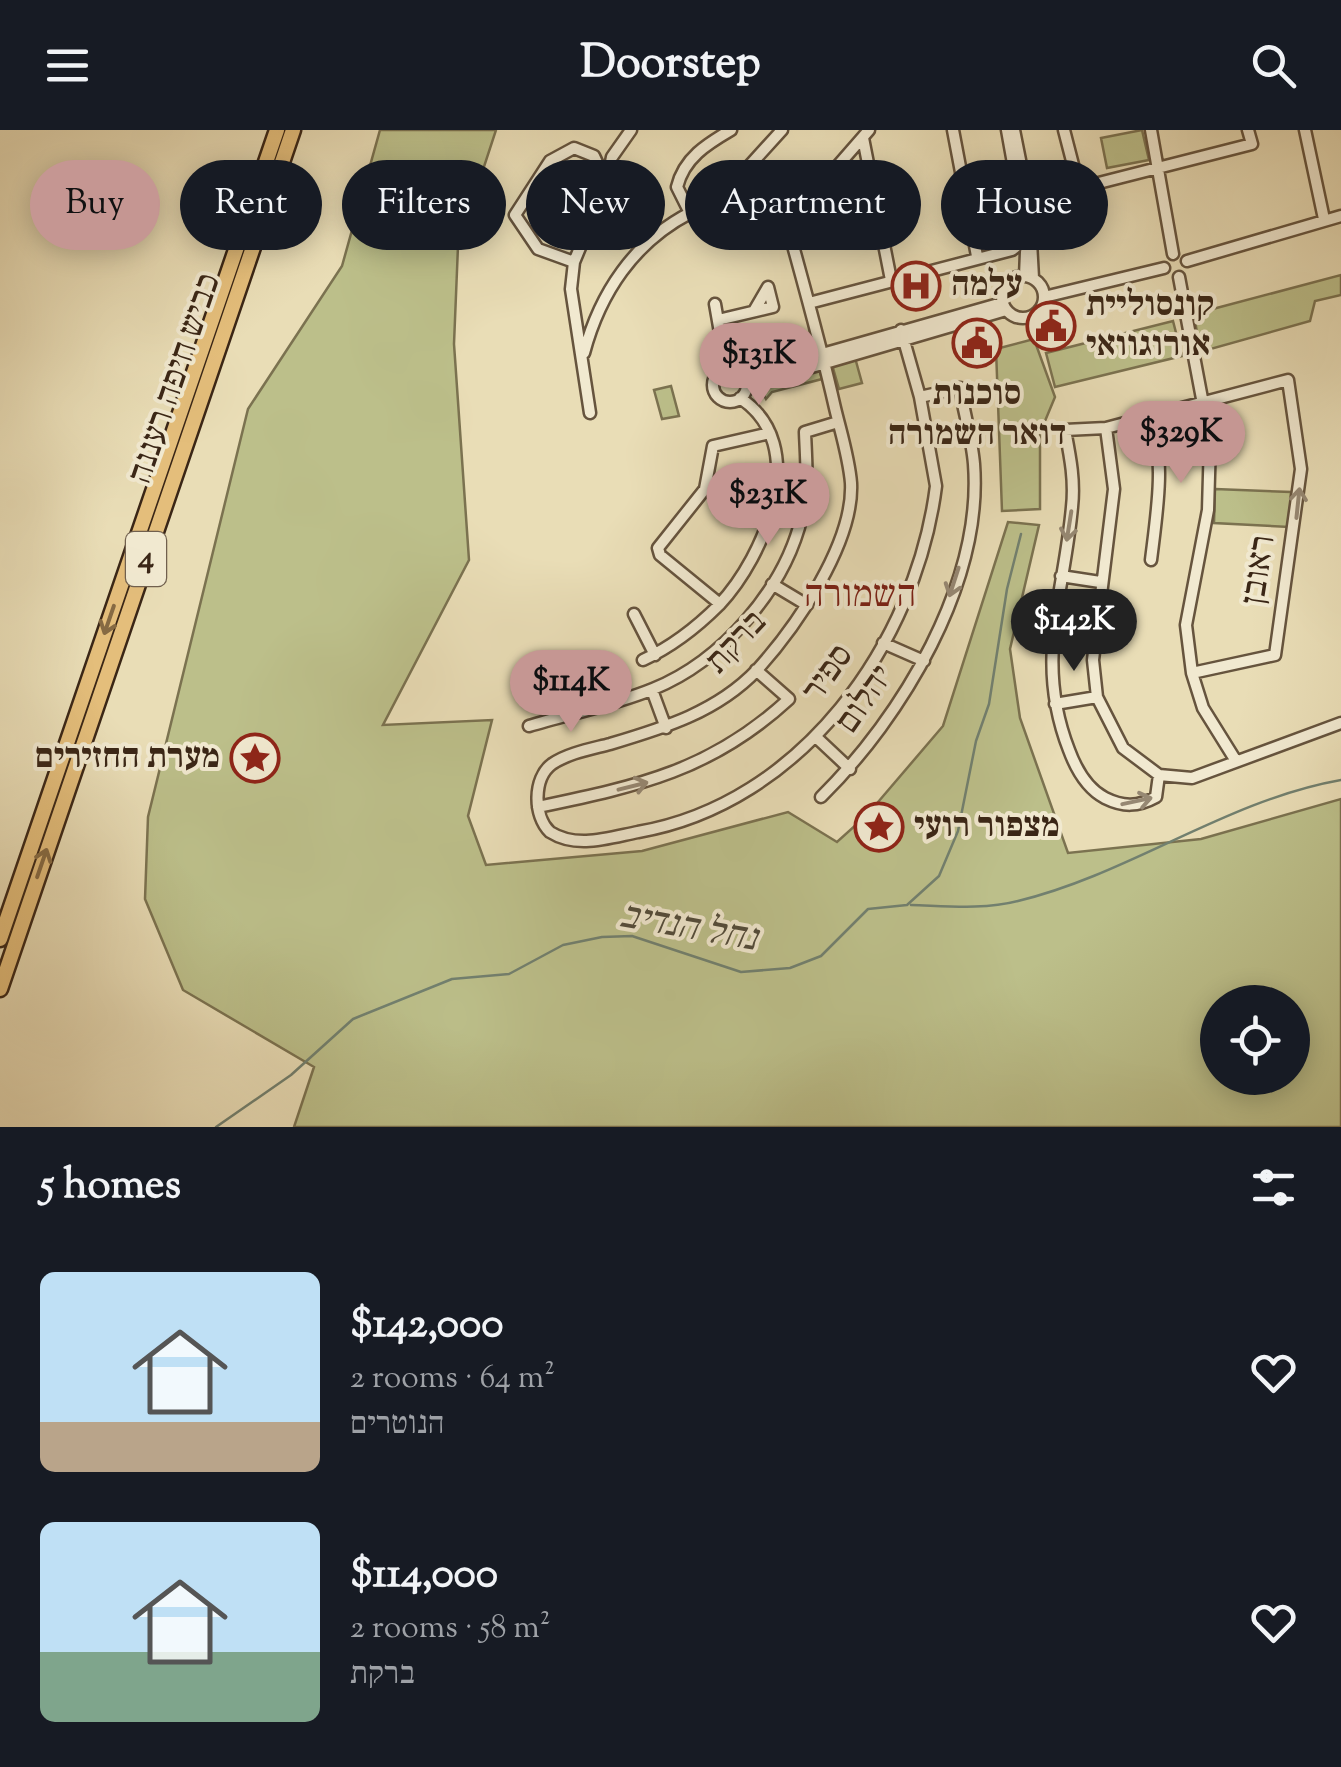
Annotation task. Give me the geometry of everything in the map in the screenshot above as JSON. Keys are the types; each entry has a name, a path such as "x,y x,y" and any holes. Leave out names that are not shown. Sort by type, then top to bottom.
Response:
{"highway":[{"name":"כביש חיפה רעננה","path":"0,939 276,130"},
{"name":"כביש חיפה רעננה","path":"0,988 293,130"}],"street":[{"path":"612,160 631,130"},
{"path":"693,160 704,146 731,130"},
{"path":"755,160 782,130"},
{"path":"954,130 977,256"},
{"path":"1010,130 1014,160"},
{"path":"1010,130 1029,205 1029,277"},
{"path":"1064,130 1079,188 1252,144 1248,130"},
{"path":"1004,306 1017,318 1032,316 1044,297 1164,268 1173,254 1151,130"},
{"path":"1304,130 1324,219"},
{"path":"866,134 891,280"},
{"name":"ברקת","path":"538,807 540,780 556,761 666,728 715,705 756,670 806,606 846,519 851,484 810,301 786,224 866,134"},
{"path":"552,160 574,148 596,160"},
{"path":"685,170 677,187 685,202"},
{"path":"526,197 515,214 526,231"},
{"path":"582,358 595,311 619,272 665,226 685,215"},
{"path":"1173,254 1187,261 1341,216"},
{"path":"538,250 574,262"},
{"path":"579,250 571,289 590,413"},
{"path":"810,301 977,256 1012,250 1026,261"},
{"path":"1026,250 1029,277 1044,297"},
{"path":"1164,268 1171,277 1179,277 1185,273 1187,261"},
{"path":"1004,306 1007,284 1029,277"},
{"path":"1179,277 1210,442 1208,510 1186,625 1192,673 1204,708 1236,761"},
{"path":"715,304 726,368 746,381"},
{"path":"746,381 1004,306"},
{"path":"718,320 754,311"},
{"name":"ספיר","path":"538,807 544,825 564,841 656,829 742,795 817,738 884,643 917,573 934,500 936,486 920,397 902,334"},
{"path":"726,368 714,377 714,392 725,402 740,398"},
{"name":"ראובן","path":"1192,673 1275,655 1301,469 1288,380 1202,402"},
{"path":"740,398 746,381"},
{"name":"יהלום","path":"821,797 850,769 890,718 924,661 962,557 974,463 960,388 920,397"},
{"path":"634,614 649,657 720,604 749,565 766,527 778,456 770,433 754,408 740,398"},
{"path":"1160,775 1156,797 1142,804 1118,804 1095,793 1076,770 1055,704 1050,640 1073,488 1065,430 1106,428 1202,402"},
{"path":"1151,560 1160,487 1158,440 1152,415"},
{"path":"528,726 652,690 708,658 738,631 772,584 802,517 805,432 838,422"},
{"path":"1106,428 1114,489 1093,660 1098,696 1123,748 1160,775 1192,778 1341,723"},
{"path":"720,604 660,555 658,548 705,489 714,446 770,433"},
{"path":"1061,576 1100,582"},
{"path":"772,584 806,606"},
{"name":"יהלום","path":"884,643 924,661"},
{"path":"538,807 642,785 722,751 789,700 756,670"},
{"path":"652,690 666,728"},
{"path":"1055,704 1098,696"},
{"name":"יהלום","path":"817,738 850,769"}],"green space":[{"path":"380,130 496,130 486,160 372,160"},
{"path":"1142,130 1149,160 1108,168 1101,138"},
{"path":"346,250 458,250 454,344 469,560 383,725 492,720 468,816 486,865 642,851 788,812 837,842 867,815 943,726 1008,522 1039,525 1010,649 1020,718 1068,853 1201,839 1341,799 1341,1127 294,1127 314,1067 183,990 145,899 148,817 248,409 342,266"},
{"path":"1341,275 1341,295 1315,301 1310,321 1200,352 1194,314"},
{"path":"1173,321 1182,356 1055,387 1046,353"},
{"path":"1034,339 1055,397 1040,433 1040,509 1002,511 996,349"},
{"path":"854,354 862,383 839,389 831,361"},
{"path":"818,366 822,379 772,392 766,399 757,382"},
{"path":"671,386 679,416 662,419 654,390"},
{"path":"1215,489 1291,492 1289,527 1214,523"}],"waterway":[{"name":"נחל הנדיב","path":"216,1127 291,1075 353,1019 452,979 509,974 563,945 632,936 741,972 790,968 821,956 868,909 907,905 939,876 958,831 976,741 989,704 1007,589 1021,534"},
{"path":"911,905 978,906 1018,901 1100,874 1258,804 1341,780"}],"place":[{"name":"עלמה","path":"916,286"},
{"name":"קונסוליית אורוגוואי","path":"1051,326"},
{"name":"סוכנות דואר השמורה","path":"977,343"},
{"name":"מערת החזירים","path":"255,758"},
{"name":"מצפור רועי","path":"879,827"}],"district":[{"name":"השמורה","path":"860,597"}]}
